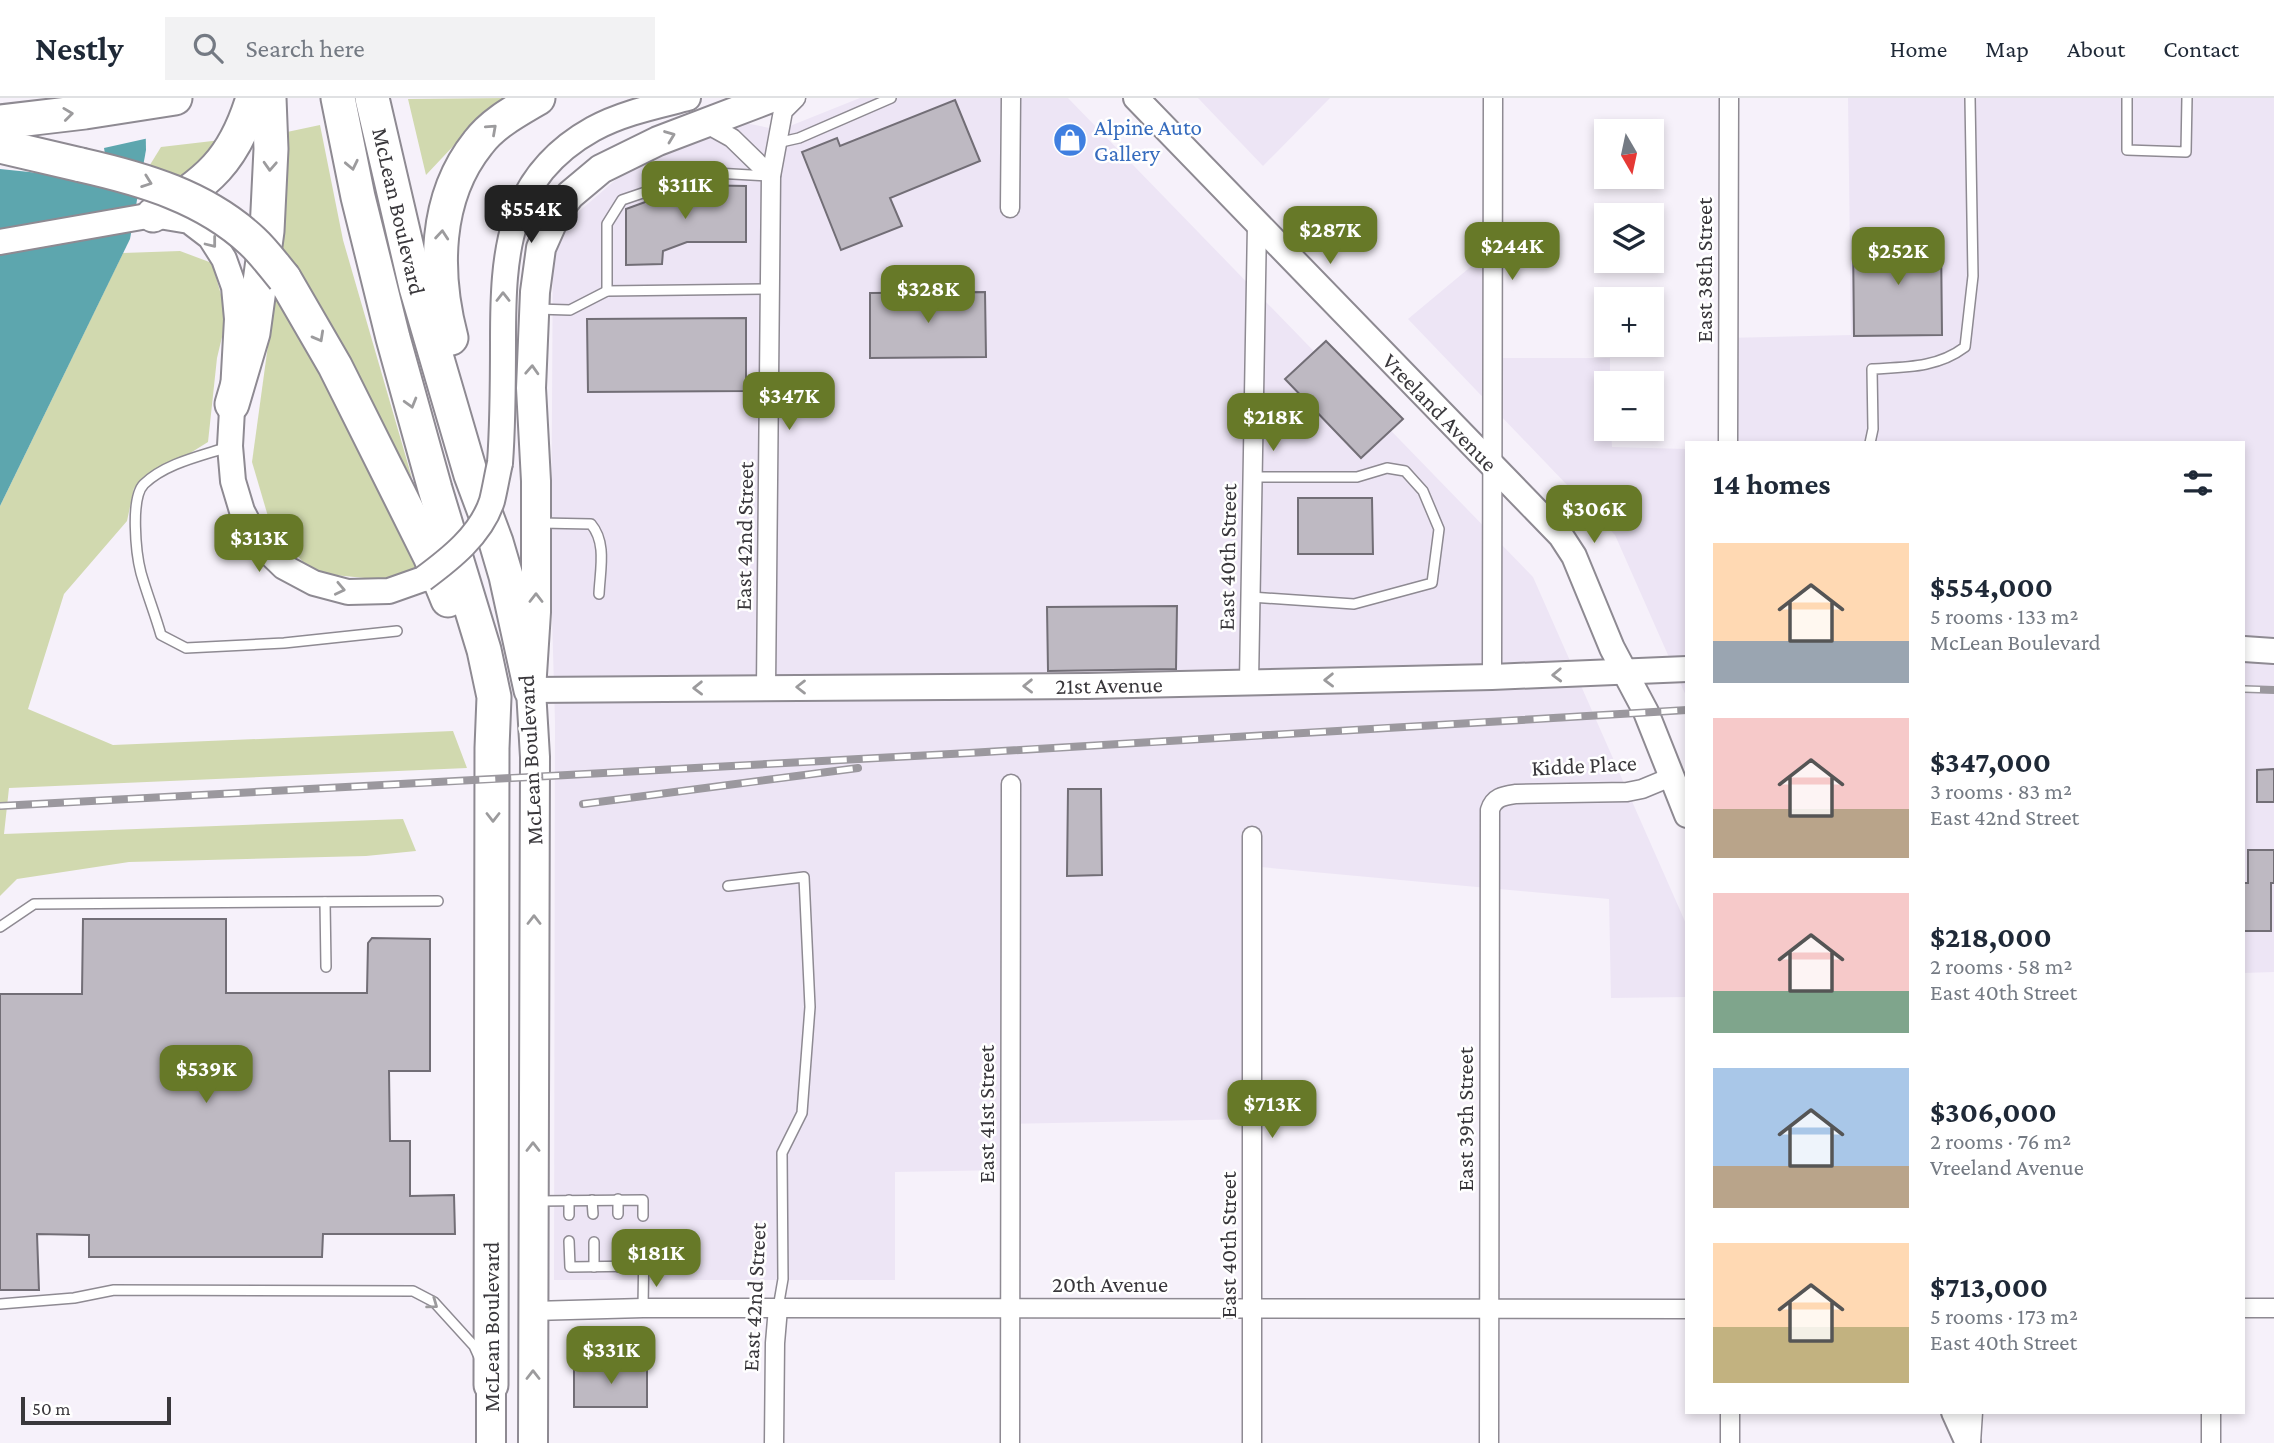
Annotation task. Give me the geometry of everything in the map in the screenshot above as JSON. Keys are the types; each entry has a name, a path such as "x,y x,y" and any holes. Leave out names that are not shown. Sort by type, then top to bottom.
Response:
{"highway":[{"path":"0,122 175,98"},
{"path":"153,215 187,195 214,173 231,151 245,124 253,98"},
{"path":"232,404 253,333 267,231 271,149 269,98"},
{"name":"McLean Boulevard","path":"338,98 358,197 397,350 435,489 484,650 494,697 491,1385"},
{"name":"McLean Boulevard","path":"372,98 423,310 471,475 496,542 519,630 531,690"},
{"path":"496,542 480,452 444,312 440,268 442,228 448,198 458,172 478,141 505,117 538,98"},
{"path":"0,146 132,176 176,193 217,213 252,242 284,278 335,366 430,556 478,679 492,748"}],"main road":[{"path":"0,242 153,215 189,221 210,237 224,259 234,287 237,319 230,446 233,481 242,511 258,542 284,567 314,583 348,592 389,591 423,579 451,558 474,533 491,503 500,463 503,426 503,285 508,244 518,208 537,174 562,151 593,129 624,116 688,98"},
{"path":"531,690 536,612 536,523 531,388 537,269 541,248 557,212 570,195 601,169 618,159 771,98"},
{"name":"Vreeland Avenue","path":"1136,98 1561,536 1574,556 1612,648 1646,712 1685,810"},
{"path":"2245,649 2274,651"},
{"name":"21st Avenue","path":"531,690 1061,686 1492,677 1685,668"},
{"name":"McLean Boulevard","path":"531,690 534,757 533,1443"},
{"name":"McLean Boulevard","path":"491,1385 491,1443"},
{"path":"1955,1414 1969,1443"}],"street":[{"name":"East 42nd Street","path":"766,687 771,176 783,111 796,98"},
{"path":"1010,208 1011,98"},
{"path":"1492,677 1493,98"},
{"name":"East 38th Street","path":"1728,441 1729,98"},
{"path":"705,123 733,138 771,176"},
{"name":"East 40th Street","path":"1249,682 1257,223"},
{"name":"Kidde Place","path":"1498,797 1516,794 1627,792 1671,777"},
{"name":"East 41st Street","path":"1010,1443 1011,785"},
{"name":"East 39th Street","path":"1489,1443 1490,824 1492,803 1498,797"},
{"name":"East 40th Street","path":"1252,836 1252,1443"},
{"name":"20th Avenue","path":"533,1311 643,1308 1685,1309"},
{"name":"East 42nd Street","path":"775,1443 775,1343 778,1308"},
{"path":"2245,1308 2274,1308"},
{"path":"1730,1414 1730,1443"},
{"path":"1969,1443 1973,1414"},
{"path":"2211,1414 2211,1443"}],"lane":[{"path":"777,143 799,138 891,98"},
{"path":"1871,441 1874,429 1872,369 1929,365 1953,356 1965,347 1973,276 1970,98"},
{"path":"2127,98 2127,150 2186,152 2187,98"},
{"path":"607,291 607,224 622,200 678,181 715,173 771,176"},
{"path":"535,309 570,310 607,291 771,289"},
{"path":"230,446 167,469 144,484 138,493 135,507 141,571 162,635 186,648 284,643 397,631"},
{"path":"1251,597 1354,604 1432,583 1439,529 1423,491 1405,471 1387,468 1357,477 1253,477"},
{"path":"536,523 591,524 598,531 602,542 599,594"},
{"name":"East 42nd Street","path":"728,886 804,877 810,1007 802,1113 782,1153 783,1279 778,1308"},
{"path":"0,928 34,904 438,901"},
{"path":"325,902 327,967"},
{"path":"618,1199 618,1214"},
{"path":"569,1200 569,1215"},
{"path":"592,1200 593,1214"},
{"path":"533,1201 643,1200 643,1216"},
{"path":"569,1241 570,1267 643,1266"},
{"path":"594,1242 594,1267"},
{"path":"618,1242 619,1267"},
{"path":"643,1308 644,1242"},
{"path":"0,1304 74,1298 114,1290 413,1291 434,1302 474,1346 491,1385"}],"shaded area":[{"path":"860,98 1068,98 1533,577 1685,921 1685,997 1611,998 1609,899 1249,866 1250,1119 1006,1124 1006,1170 895,1172 895,1280 554,1280 555,722 551,581 553,234 657,144 738,113 745,123 780,130"},
{"path":"1198,98 1330,98 1263,166"},
{"path":"1848,98 2274,98 2274,972 2245,973 2245,441 1727,441 1725,338 1851,335"},
{"path":"1486,254 1487,358 1610,358 1610,371 1594,371 1594,441 1612,441 1612,447 1685,449 1685,693 1615,535 1408,319"}],"green space":[{"path":"507,98 490,107 426,175 408,99"},
{"path":"320,125 343,240 412,478 280,245 287,132"},
{"path":"221,140 208,198 145,173 161,147"},
{"path":"180,251 212,263 227,316 217,358 208,442 134,488 127,521 64,594 28,709 113,745 453,731 467,768 9,788 4,834 403,819 416,851 366,856 129,862 17,879 0,896 0,506 123,253"},
{"path":"275,294 364,441 426,566 385,580 314,573 272,530 252,462"}],"water":[{"path":"0,98 145,98 146,150 130,239 0,506"}],"pier":[{"path":"0,98 148,98 149,138 104,148 105,154 78,177 0,169"}],"building":[{"path":"955,100 980,161 890,198 902,226 841,250 802,152 837,138 840,146"},
{"path":"692,185 746,186 746,242 687,242 663,251 662,264 626,265 626,209"},
{"path":"1941,238 1942,335 1854,336 1853,239"},
{"path":"985,292 986,357 870,358 870,293"},
{"path":"746,318 746,391 588,392 587,319"},
{"path":"1326,341 1403,419 1361,458 1285,379"},
{"path":"1298,498 1372,498 1373,554 1298,554"},
{"path":"1177,606 1176,669 1048,671 1047,607"},
{"path":"2274,769 2274,802 2257,802 2257,770"},
{"path":"1068,789 1101,789 1102,875 1067,876"},
{"path":"2248,850 2274,850 2271,931 2245,931 2245,883 2248,883"},
{"path":"83,919 226,919 226,993 367,993 368,943 372,938 430,939 430,1071 389,1071 390,1141 410,1141 410,1196 454,1195 455,1234 323,1234 322,1257 89,1257 89,1235 37,1234 39,1290 0,1290 0,994 82,994"},
{"path":"647,1364 647,1407 574,1407 574,1365"}],"railway":[{"path":"2245,689 2274,690"},
{"path":"0,806 969,753 1685,710"},
{"path":"583,804 858,768"}],"place":[{"name":"Alpine Auto Gallery","path":"1070,140"}]}
